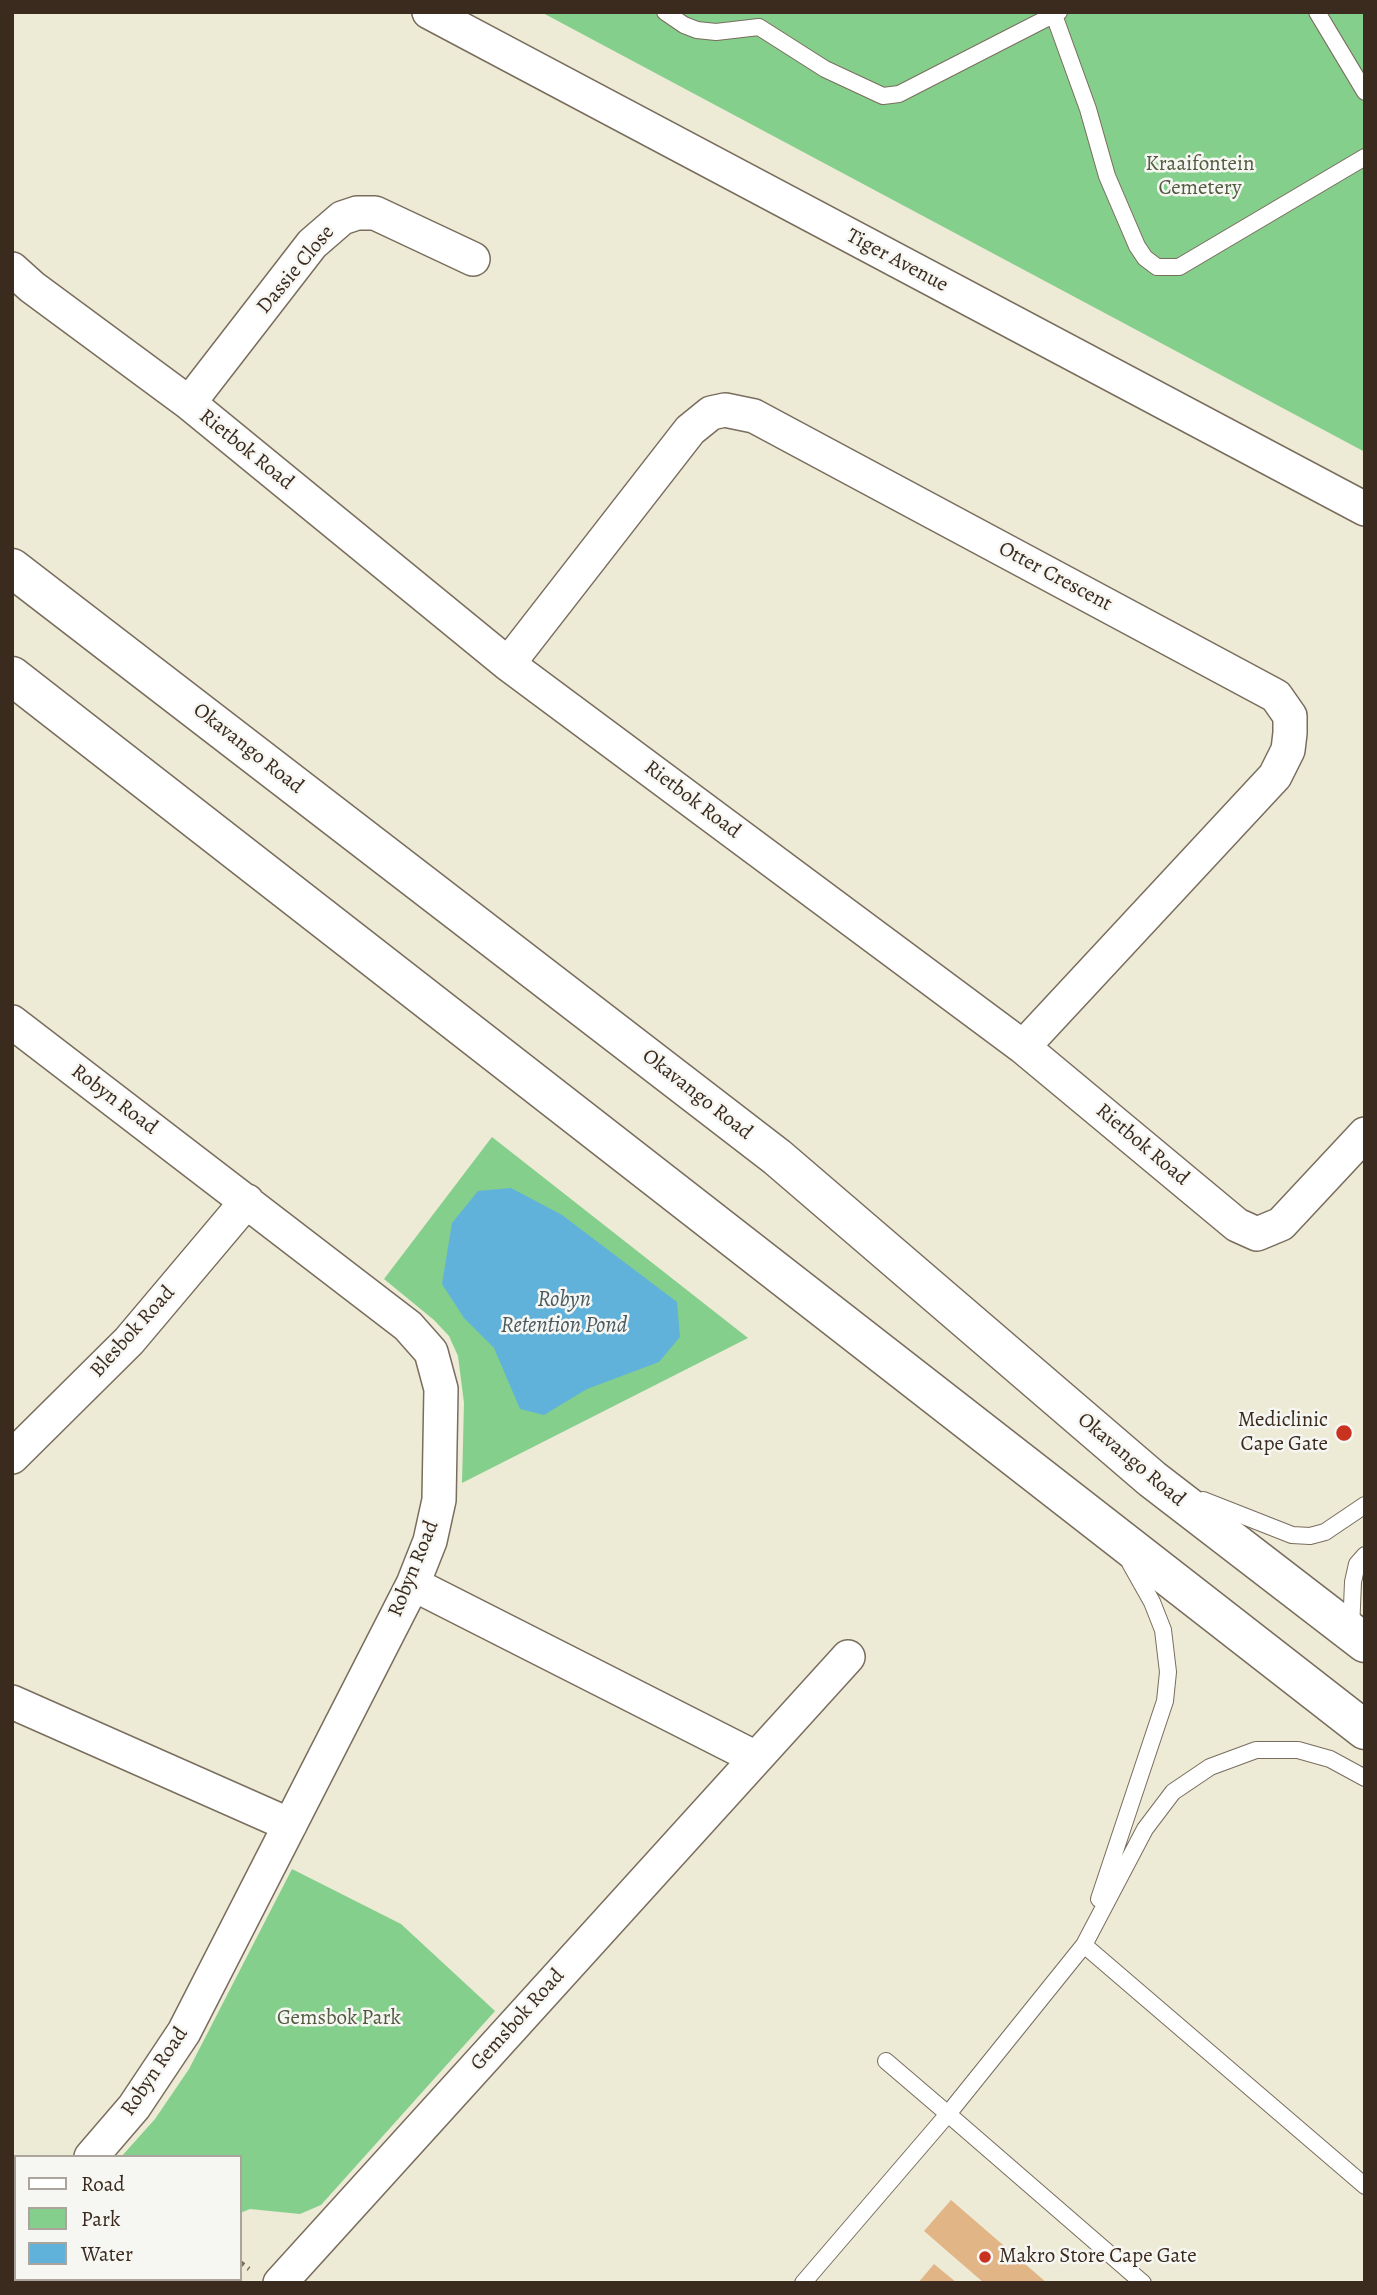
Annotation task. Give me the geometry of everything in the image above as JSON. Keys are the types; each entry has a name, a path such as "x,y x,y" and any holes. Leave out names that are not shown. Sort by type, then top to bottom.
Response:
{"main road":[{"name":"Okavango Road","path":"12,568 777,1157 1152,1479 1358,1637"},
{"path":"12,676 1365,1730"}],"street":[{"name":"Tiger Avenue","path":"429,12 1365,509"},
{"name":"Dassie Close","path":"189,403 312,244 342,218 357,213 375,213 473,259"},
{"name":"Rietbok Road","path":"12,269 32,288 189,403 508,664 1023,1046 1237,1225 1257,1234 1281,1224 1365,1134"},
{"name":"Otter Crescent","path":"508,664 690,430 710,413 725,410 754,416 1276,696 1290,716 1290,733 1288,750 1275,776 1023,1046"},
{"name":"Robyn Road","path":"12,1022 408,1326 431,1352 441,1388 439,1500 430,1541 413,1584 184,2032 134,2107 93,2155"},
{"name":"Blesbok Road","path":"12,1457 129,1341 247,1201"},
{"path":"413,1584 756,1758"},
{"name":"Gemsbok Road","path":"280,2283 848,1657"},
{"path":"12,1702 290,1825"}],"lane":[{"path":"665,12 697,30 716,32 759,27 825,69 883,96 899,94 1056,14 1107,176 1137,246 1157,267 1179,267 1365,157"},
{"path":"1317,12 1365,92"},
{"path":"1152,1479 1292,1535 1310,1536 1325,1532 1365,1505"},
{"path":"1084,1945 1165,1701 1168,1672 1163,1630 1152,1602 1133,1567 1102,1523"},
{"path":"1358,1637 1353,1582 1357,1564 1365,1555"},
{"path":"803,2283 948,2114 1084,1945 1145,1829 1173,1792 1210,1767 1256,1750 1297,1750 1330,1759 1365,1778"},
{"path":"1084,1945 1365,2186"},
{"path":"886,2061 1143,2283"}],"green space":[{"name":"Kraaifontein Cemetery","path":"541,12 1365,12 1365,452"},
{"path":"492,1137 748,1338 462,1483 464,1403 458,1356 449,1336 434,1320 384,1279"},
{"name":"Gemsbok Park","path":"292,1869 401,1924 495,2011 321,2205 300,2214 250,2209 242,2212 242,2155 123,2155 155,2119 189,2069"}],"water":[{"name":"Robyn Retention Pond","path":"511,1188 562,1215 677,1302 680,1337 659,1362 587,1389 544,1415 520,1409 494,1348 464,1318 442,1284 452,1223 478,1191"}],"building":[{"name":"Makro Store Cape Gate","path":"951,2200 1047,2283 984,2283 924,2231"},
{"name":"Makro Store Cape Gate","path":"934,2264 957,2283 918,2283"}],"place":[{"name":"Mediclinic Cape Gate","path":"1344,1433"},
{"name":"Makro Store Cape Gate","path":"985,2257"}]}
